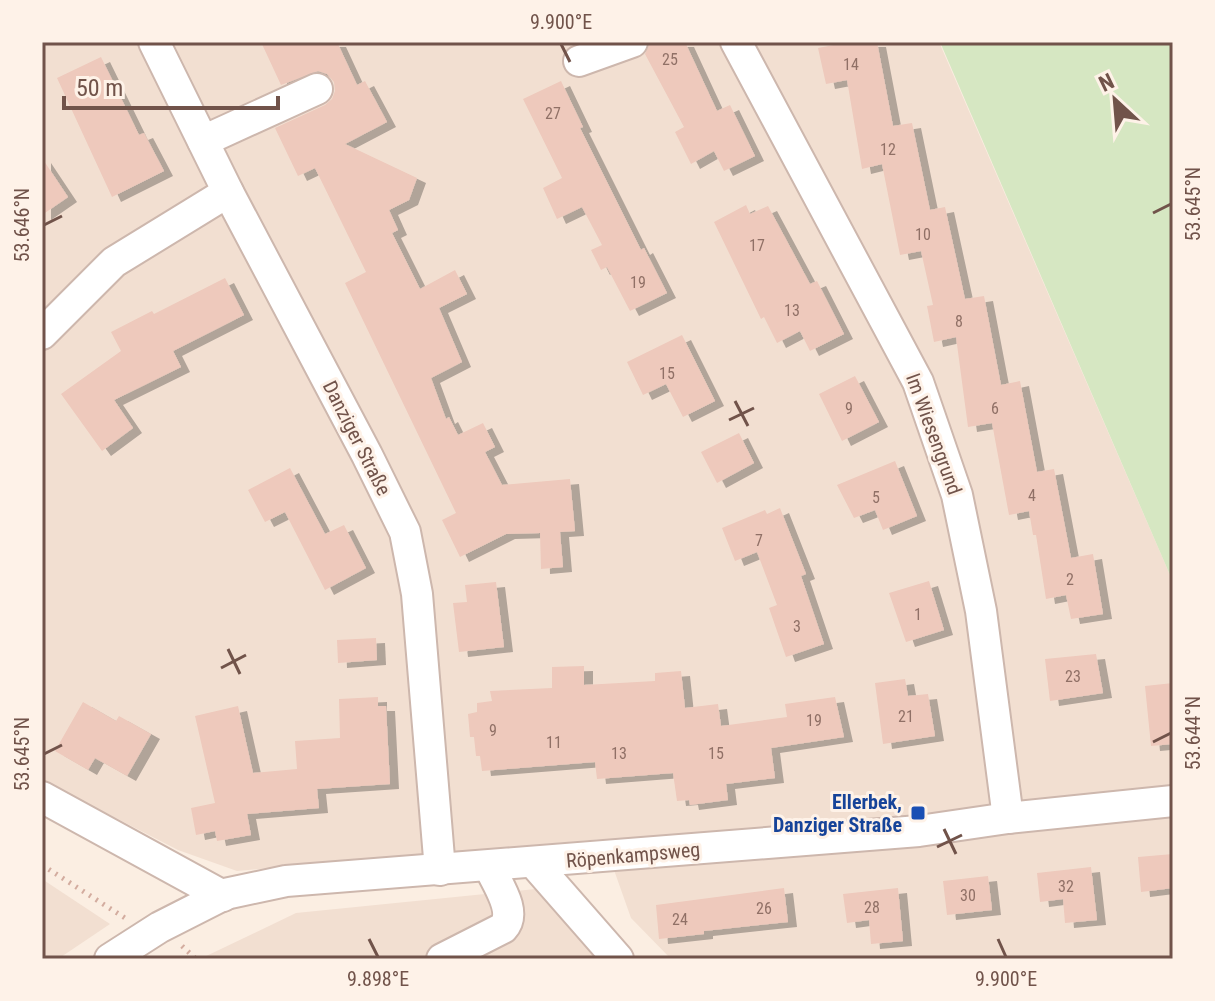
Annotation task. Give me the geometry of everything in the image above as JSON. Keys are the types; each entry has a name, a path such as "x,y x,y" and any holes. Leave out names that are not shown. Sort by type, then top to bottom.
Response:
{"street":[{"name":"Danziger Straße","path":"154,42 228,192 405,532 417,594 440,870"},
{"path":"579,61 632,42"},
{"name":"Im Wiesengrund","path":"736,42 912,370 923,396 957,495 981,611 1008,818"},
{"path":"203,141 317,89"},
{"path":"42,334 114,262 228,192"},
{"path":"42,797 223,896"},
{"name":"Röpenkampsweg","path":"110,959 149,934 223,896 286,881 928,830 1008,818 1173,801"},
{"path":"534,863 618,959"},
{"path":"442,959 509,922 510,913 489,866"}],"path":[{"path":"42,865 149,934"}],"shaded area":[{"path":"42,42 939,42 1173,582 1173,959 671,959 631,918 603,839 237,871 178,850 42,780"},
{"path":"42,879 110,924 58,959 42,959"},
{"path":"546,888 579,894 605,921 628,959 200,959 296,913"}],"green space":[{"path":"940,42 1173,42 1173,582"}],"building":[{"path":"261,42 337,42 357,85 365,81 387,122 345,144 417,178 409,200 389,210 398,230 392,233 420,289 455,270 467,294 439,308 462,362 431,378 446,419 449,417 458,435 483,423 495,447 485,452 502,485 570,479 575,531 560,532 563,567 541,569 540,533 506,534 460,557 442,520 456,513 345,283 366,272 315,168 298,176 275,128 325,105 332,99 334,82 327,74 318,71 281,85"},
{"path":"650,42 685,42 717,111 730,105 755,156 724,171 714,151 691,164 675,132 684,127 645,54"},
{"path":"849,42 877,42 893,126 912,123 930,210 945,207 965,299 984,296 1001,385 1020,381 1037,472 1054,469 1071,558 1093,554 1103,614 1071,619 1066,595 1046,599 1029,511 1009,515 992,423 968,427 956,337 934,342 927,306 933,305 921,251 900,255 882,164 862,169 847,80 826,84 818,48"},
{"path":"101,57 139,135 144,133 164,171 112,197 57,78"},
{"path":"561,81 583,127 580,128 641,250 644,248 667,293 630,311 607,267 601,270 591,250 602,245 582,207 557,219 543,188 562,178 523,99"},
{"path":"42,158 68,197 42,215"},
{"path":"746,205 750,214 768,206 810,284 817,281 844,334 810,351 800,331 777,343 764,317 761,319 714,222"},
{"path":"225,278 244,315 173,351 181,367 114,400 133,428 102,451 61,394 121,351 111,332"},
{"path":"682,335 715,401 683,417 666,384 643,395 627,362"},
{"path":"855,376 879,422 842,441 819,394"},
{"path":"739,433 754,463 717,483 701,452"},
{"path":"895,461 917,516 883,530 875,510 854,518 837,485"},
{"path":"290,468 325,534 344,525 366,568 325,590 285,512 265,522 248,490"},
{"path":"780,508 806,574 801,576 824,644 786,657 769,608 777,605 757,552 735,561 722,528 765,510 767,514"},
{"path":"929,581 944,630 906,642 889,593"},
{"path":"496,582 504,647 459,652 453,603 467,602 465,585"},
{"path":"376,638 377,660 338,663 337,640"},
{"path":"1096,654 1103,693 1050,701 1045,659"},
{"path":"584,666 584,685 655,681 655,673 681,671 685,708 718,704 721,726 787,717 785,704 835,697 844,737 771,748 775,778 726,784 728,800 690,805 689,800 677,801 673,773 597,779 595,762 482,771 480,756 476,756 474,737 470,737 468,714 477,712 477,703 492,701 490,691 552,688 552,667"},
{"path":"905,679 908,696 928,694 935,736 883,744 875,683"},
{"path":"1173,683 1173,744 1151,746 1145,686"},
{"path":"378,697 378,706 386,706 390,784 317,789 319,808 247,814 251,835 217,841 215,831 196,835 191,808 215,803 195,716 238,706 253,773 297,769 295,741 340,738 339,699"},
{"path":"83,702 116,721 119,716 151,734 127,776 95,758 88,770 55,751"},
{"path":"1173,854 1173,888 1141,892 1138,857"},
{"path":"1091,867 1097,920 1065,923 1063,899 1040,902 1037,873"},
{"path":"988,876 992,910 947,915 943,881"},
{"path":"784,888 788,922 659,939 656,905"},
{"path":"898,888 903,941 871,944 869,920 847,923 843,894"}],"place":[{"name":"Ellerbek, Danziger Straße","path":"918,813"}]}
